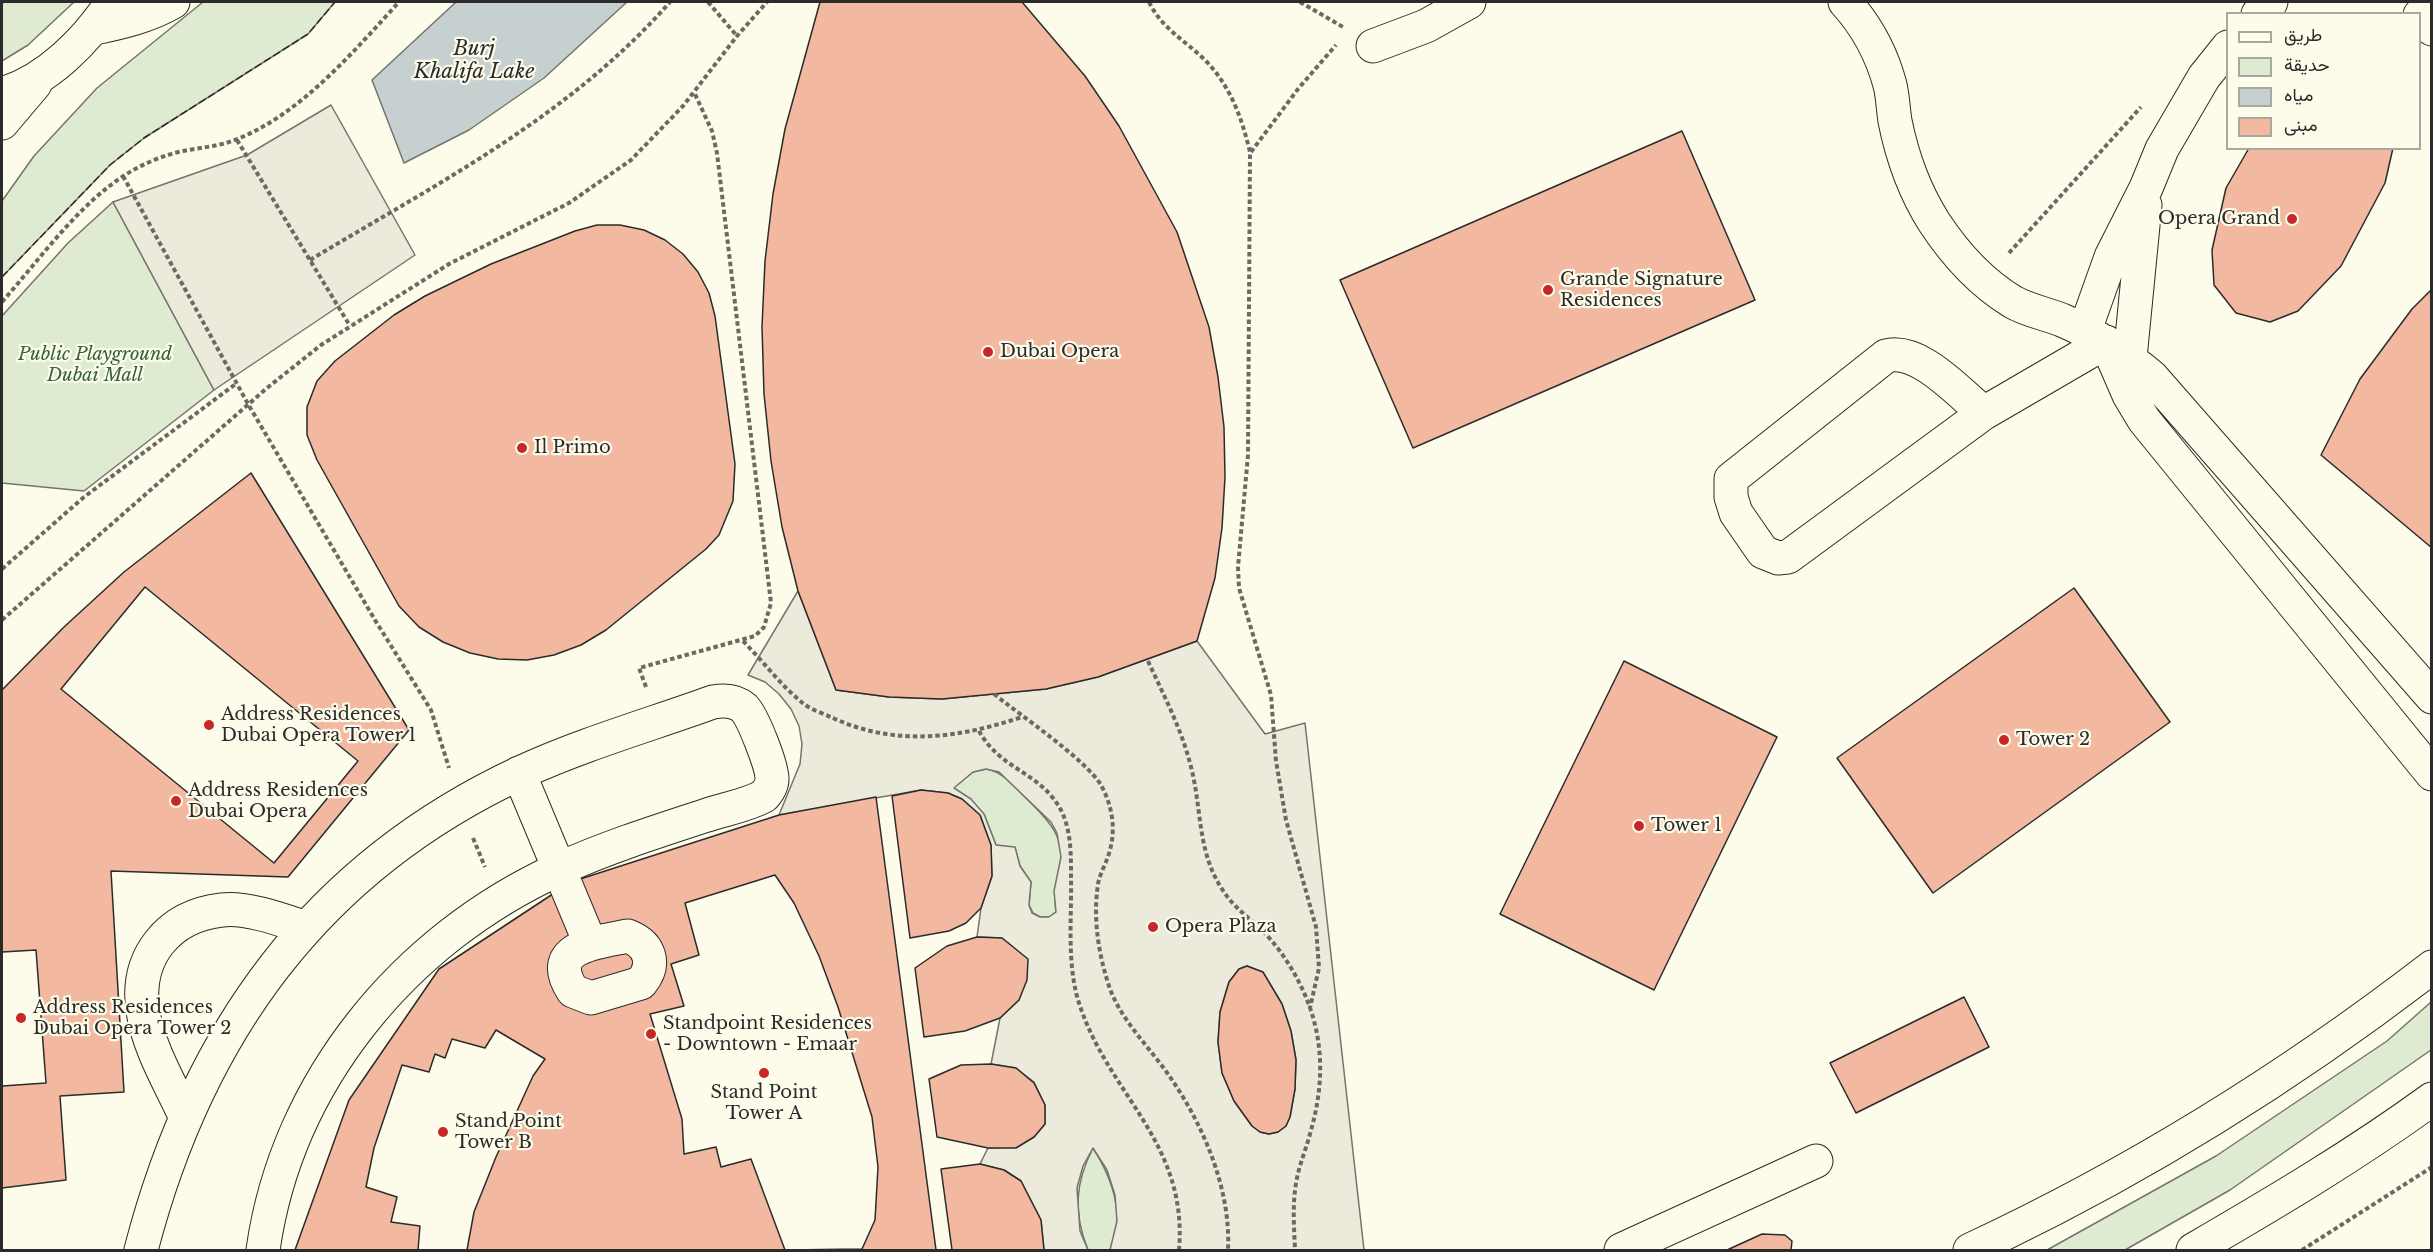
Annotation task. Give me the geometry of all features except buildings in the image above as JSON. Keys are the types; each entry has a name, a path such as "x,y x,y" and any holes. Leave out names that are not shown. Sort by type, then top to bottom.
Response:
{"street":[{"path":"2,123 48,71 104,15 126,21 173,2"},
{"path":"1360,38 1426,26 1469,2"},
{"path":"1845,2 1868,32 1881,58 1890,86 1903,153 1915,185 1934,220 1956,253 1983,282 2015,303 2107,344 2172,398 2432,697"},
{"path":"2421,16 2432,29"},
{"path":"2226,50 2182,112 2111,257 2107,344 2128,395 2144,420 2432,774"},
{"path":"2,94 48,71"},
{"path":"1984,413 1913,357 1898,352 1886,356 1731,478 1731,497 1736,513 1763,552 1778,558 1788,556 1984,413 2107,344 2146,188"},
{"path":"141,1251 165,1169 185,1116 210,1065 238,1017 270,971 306,928 366,870 419,830 519,773 574,750 713,702 735,702 750,717 770,769 772,779 764,796 755,801 651,834 559,869 498,901 438,943 410,968 351,1035 326,1074 287,1158 273,1202 263,1251"},
{"path":"519,773 590,943"},
{"path":"185,1116 158,1058 143,1012 141,980 153,946 183,921 223,909 267,915 306,928"},
{"path":"1970,1251 2126,1172 2230,1110 2328,1044 2432,967"},
{"path":"2193,1251 2288,1195 2390,1130 2432,1099"},
{"path":"1621,1251 1816,1161"}],"path":[{"path":"2,302 92,200 123,176 161,157 237,140 282,114 322,81 399,2"},
{"path":"309,260 536,123 602,71 670,2"},
{"path":"708,2 737,36"},
{"path":"2,620 294,366 350,326 449,264 569,203 601,183 658,134 767,2"},
{"path":"1149,2 1162,23 1206,61 1227,88 1242,119 1250,152 1248,455 1238,567 1239,588 1271,695 1276,761 1286,820 1316,927 1319,968 1310,1008"},
{"path":"1250,152 1292,97 1360,38 1300,2"},
{"path":"659,721 639,668 743,641 764,627 771,603 717,153 712,131 694,92"},
{"path":"1983,282 2148,99"},
{"path":"237,140 350,326"},
{"path":"123,176 249,404 375,620 431,710 460,805 498,901"},
{"path":"2,569 84,497 237,383"},
{"path":"743,641 805,705 846,724 890,735 935,737 979,731 1022,717"},
{"path":"1148,661 1177,726 1191,768 1202,844 1210,868 1228,897 1281,953 1297,978 1310,1008 1318,1039 1321,1072 1318,1105 1296,1179 1295,1251"},
{"path":"994,694 1084,767 1100,784 1110,805 1114,828 1110,851 1098,882 1095,918 1099,953 1109,986 1125,1018 1170,1077 1193,1115 1211,1156 1223,1199 1228,1251"},
{"path":"979,731 997,757 1040,784 1062,813 1071,850 1073,973 1079,1004 1089,1032 1161,1150 1172,1179 1178,1209 1179,1251"},
{"path":"2302,1251 2432,1167"}],"green space":[{"path":"4,2 74,2 28,45 2,61 2,4"},
{"path":"203,2 335,2 308,34 144,138 110,165 2,277 2,201 34,156 97,88"},
{"name":"Public Playground Dubai Mall","path":"113,202 214,390 84,491 2,483 2,316 68,243"},
{"path":"986,769 997,772 1011,783 1046,819 1057,837 1061,858 1055,901 1056,912 1049,917 1040,917 1033,913 1029,905 1031,882 1020,866 1015,848 996,845 984,814 953,788 973,772"},
{"path":"2431,1002 2431,1050 2230,1190 2125,1250 2047,1250 2216,1156 2387,1041"},
{"path":"1093,1148 1106,1172 1115,1197 1117,1224 1110,1250 1088,1250 1078,1211 1080,1186"}],"shaded area":[{"path":"331,105 415,255 214,390 113,202 247,155"},
{"name":"Opera Plaza","path":"798,591 836,690 889,697 942,699 1046,689 1098,677 1197,641 1265,734 1305,723 1364,1250 1110,1250 1117,1221 1115,1195 1107,1170 1093,1148 1083,1166 1077,1188 1080,1231 1088,1250 1044,1250 1041,1220 1021,1181 1004,1170 980,1164 988,1148 1016,1147 1034,1137 1045,1124 1045,1105 1034,1082 1016,1068 991,1064 1000,1018 1019,1000 1027,959 1002,938 977,937 981,908 992,876 991,845 980,815 962,799 948,793 921,790 779,815 800,764 802,744 799,726 791,709 779,694 765,682 748,675","holes":["986,769 999,772 1051,822 1057,833 1061,857 1054,891 1056,912 1049,917 1040,917 1032,913 1029,905 1031,882 1020,866 1015,847 996,845 984,814 971,799 954,788 973,772","1247,966 1262,972 1282,1004 1291,1031 1296,1060 1295,1089 1290,1117 1286,1126 1278,1132 1269,1134 1260,1132 1252,1126 1234,1101 1222,1073 1218,1042 1220,1012 1229,982 1239,969"]}],"water":[{"name":"Burj Khalifa Lake","path":"456,2 627,2 544,78 469,130 404,163 372,80"}],"fence":[{"path":"2,277 110,165 144,138 308,34 335,2"}],"place":[{"name":"Opera Grand","path":"2292,219"},
{"name":"Grande Signature Residences","path":"1548,290"},
{"name":"Dubai Opera","path":"988,352"},
{"name":"Il Primo","path":"522,448"},
{"name":"Address Residences Dubai Opera Tower 1","path":"209,725"},
{"name":"Tower 2","path":"2004,740"},
{"name":"Address Residences Dubai Opera","path":"176,801"},
{"name":"Tower 1","path":"1639,826"},
{"name":"Opera Plaza","path":"1153,927"},
{"name":"Address Residences Dubai Opera Tower 2","path":"21,1018"},
{"name":"Standpoint Residences - Downtown - Emaar","path":"651,1034"},
{"name":"Stand Point Tower A","path":"764,1073"},
{"name":"Stand Point Tower B","path":"443,1132"}]}
